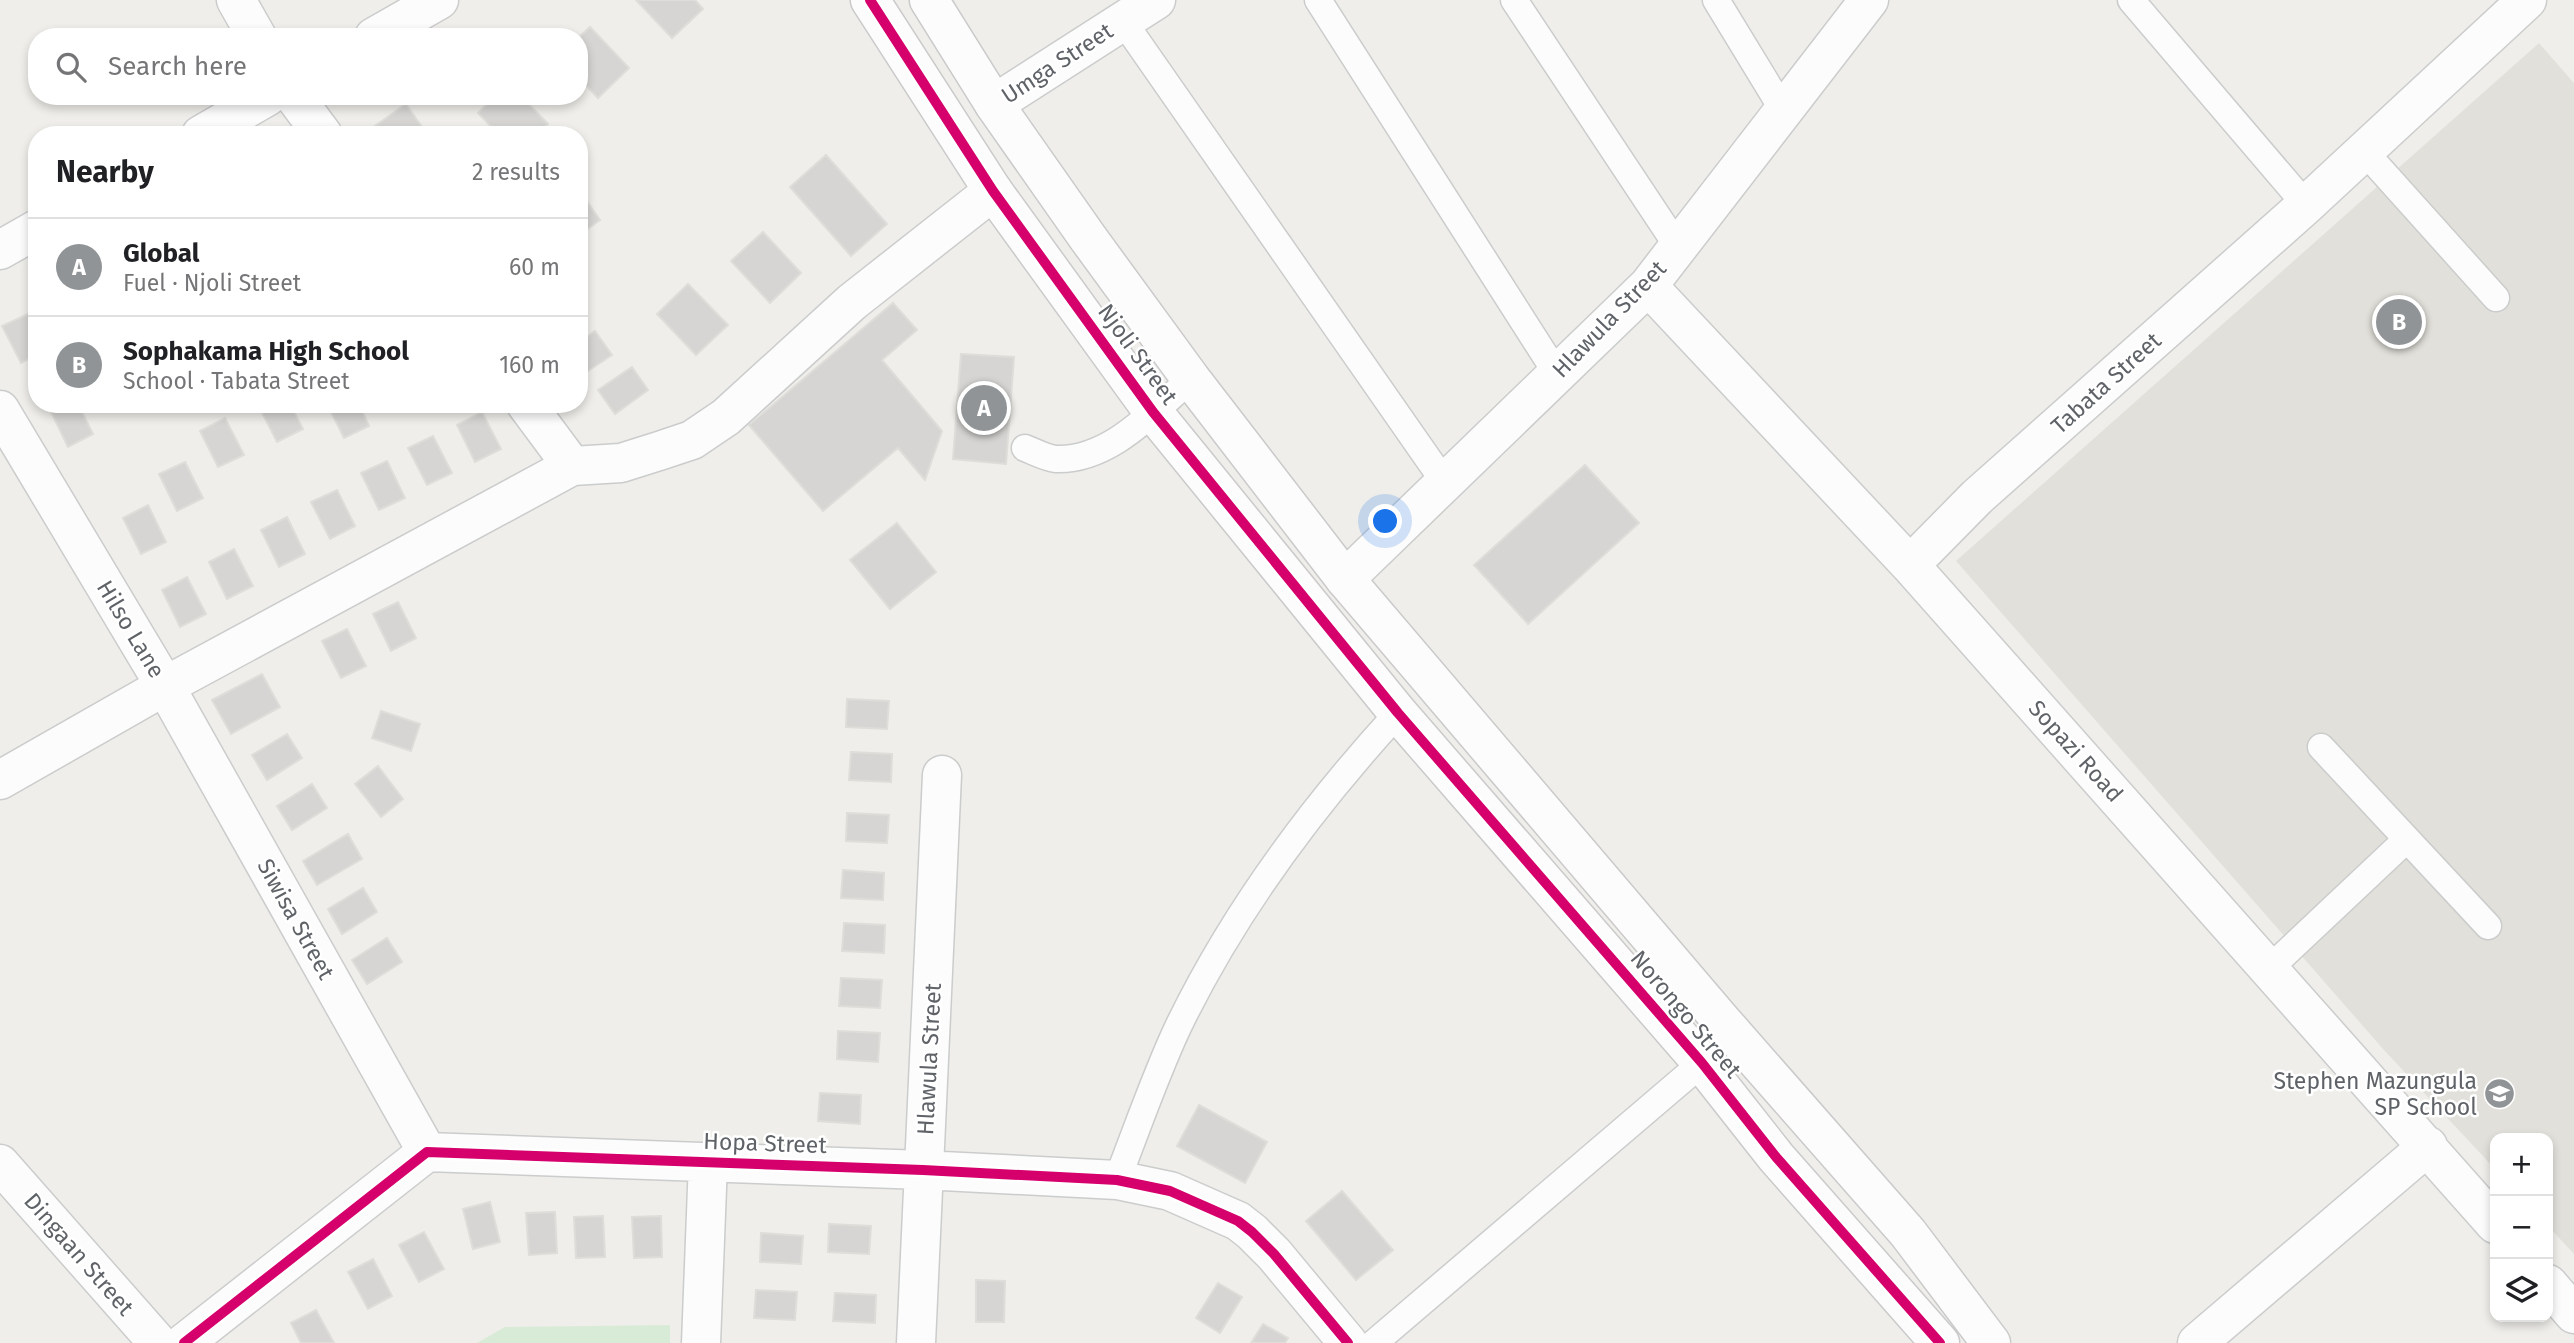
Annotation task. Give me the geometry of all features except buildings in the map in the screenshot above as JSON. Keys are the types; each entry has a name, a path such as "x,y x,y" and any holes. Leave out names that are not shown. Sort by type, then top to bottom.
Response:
{"street":[{"path":"236,0 252,28"},
{"path":"389,28 439,0"},
{"name":"Njoli Street","path":"870,0 993,191 1153,412 1398,713"},
{"path":"929,0 994,104"},
{"name":"Umga Street","path":"994,104 1156,0"},
{"name":"Hlawula Street","path":"1345,579 1647,286 1869,0"},
{"name":"Tabata Street","path":"1910,565 1977,497 2306,205 2527,0"},
{"name":"Njoli Street","path":"994,104 1088,239 1191,379 1345,579 1420,669"},
{"path":"216,126 253,105"},
{"path":"301,105 316,126"},
{"path":"165,686 572,466 621,463 692,439 726,417 852,302 993,191"},
{"path":"0,250 28,234"},
{"name":"Sopazi Road","path":"1647,286 1910,565 2490,1218"},
{"name":"Hilso Lane","path":"0,410 165,686 0,780"},
{"path":"533,413 572,466"},
{"name":"Norongo Street","path":"1420,669 1908,1233 1991,1343"},
{"name":"Siwisa Street","path":"165,686 427,1152"},
{"name":"Norongo Street","path":"1398,713 1702,1063 1776,1157 1940,1343"},
{"name":"Hlawula Street","path":"916,1343 943,775"},
{"path":"2197,1343 2428,1146"},
{"path":"184,1343 427,1152"},
{"name":"Hopa Street","path":"427,1152 923,1170 1117,1180 1170,1191 1238,1221 1274,1254 1348,1343"},
{"path":"701,1343 708,1162"},
{"name":"Dingaan Street","path":"0,1164 158,1343"},
{"path":"2553,1290 2574,1314"}],"lane":[{"path":"1318,0 1557,374"},
{"path":"1514,0 1678,247"},
{"path":"1716,0 1783,110"},
{"path":"2131,0 2306,205"},
{"path":"1123,21 1445,483"},
{"path":"2364,151 2496,298"},
{"path":"1025,448 1054,459 1081,457 1108,447 1191,379"},
{"path":"1117,1180 1177,1029 1236,920 1333,786 1398,713"},
{"path":"2321,747 2488,926"},
{"path":"2270,968 2406,840"},
{"name":"Norongo Street","path":"1374,1343 1702,1063"}],"shaded area":[{"path":"2539,43 2574,83 2574,1254 2553,1231 2553,1133 2490,1133 2490,1164 2384,1050 1956,561"}],"green space":[{"path":"670,1325 670,1343 477,1343 505,1327"}],"cycle path":[{"path":"870,0 993,191 1153,412 1398,713 1702,1063 1776,1157 1940,1343"},
{"path":"184,1343 427,1152 923,1170 1117,1180 1170,1191 1238,1221 1274,1254 1348,1343"}],"place":[{"name":"Sophakama High School","path":"2399,322"},
{"name":"Global","path":"984,408"},
{"name":"Stephen Mazungula SP School","path":"2500,1094"}]}
